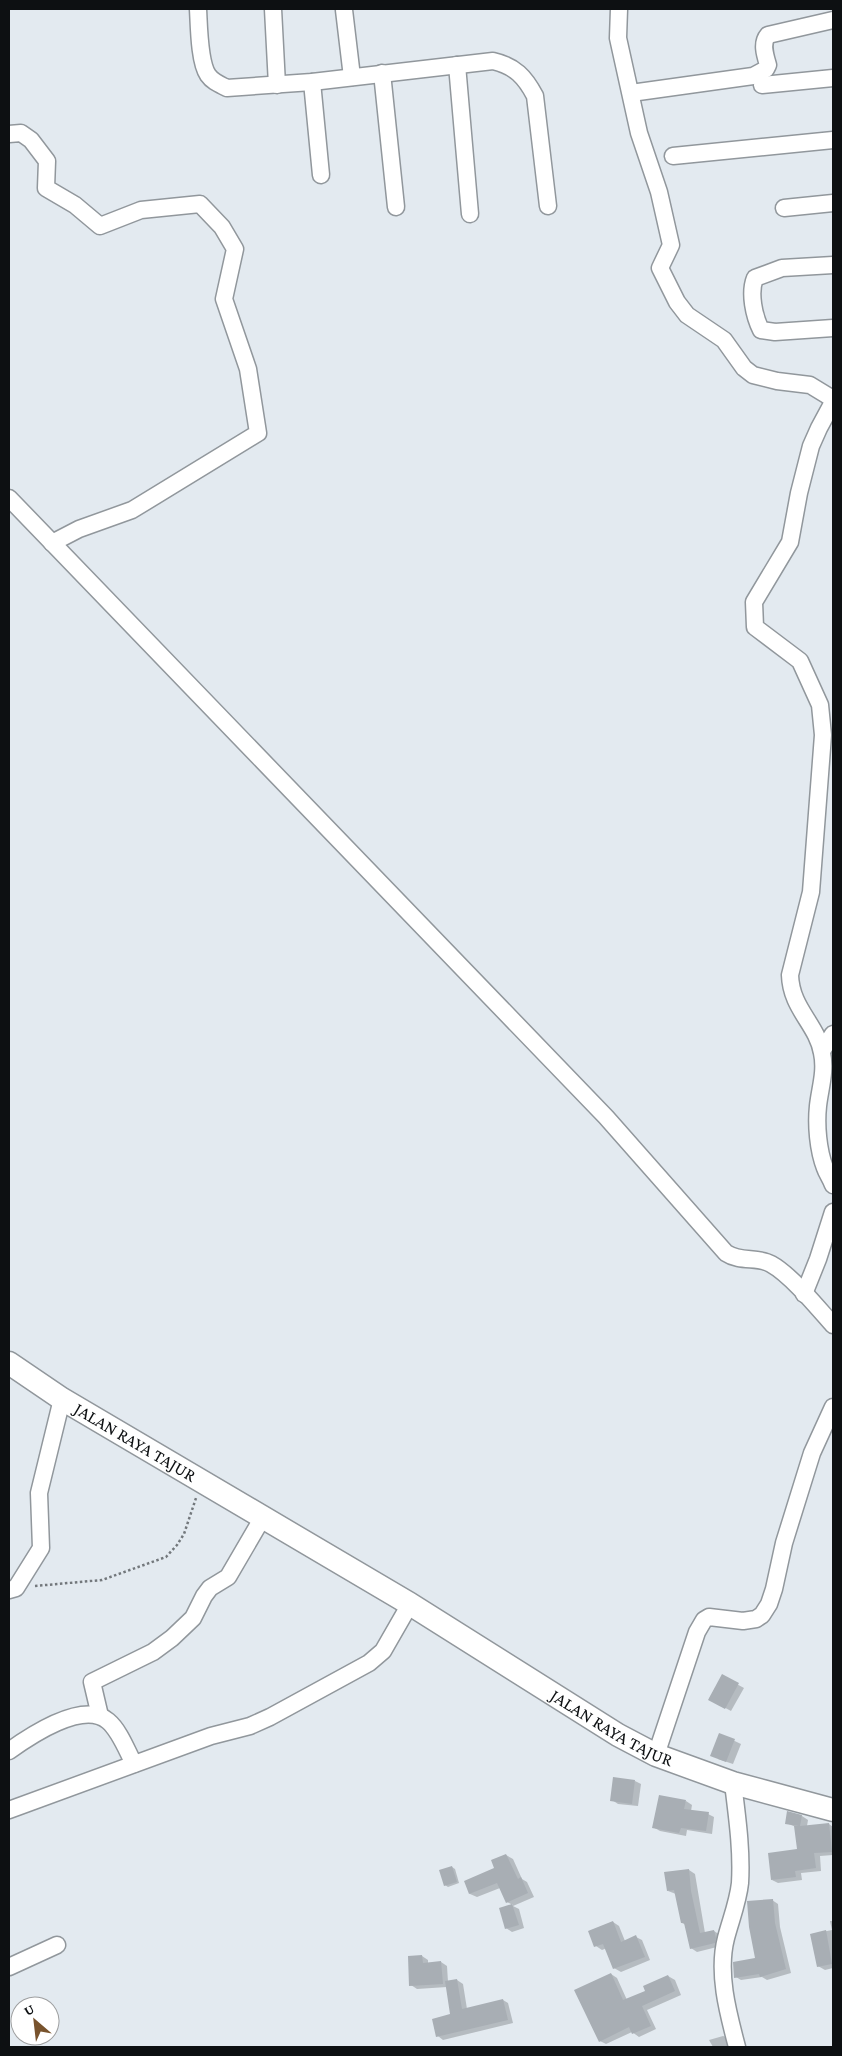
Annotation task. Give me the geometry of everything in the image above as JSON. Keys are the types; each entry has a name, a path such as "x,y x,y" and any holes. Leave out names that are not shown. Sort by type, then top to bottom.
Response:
{"main road":[{"name":"JALAN RAYA TAJUR","path":"9,1363 62,1399 410,1604 589,1719 656,1755 733,1783 833,1810"}],"street":[{"path":"198,9 203,63 206,73 215,82 227,88 312,82 492,61 506,64 519,72 528,82 536,96 548,206"},
{"path":"273,9 277,85"},
{"path":"619,9 618,38 639,133 659,192 671,245 660,268 677,302 688,315 724,340 744,368 753,375 777,381 810,385 833,400 812,446 799,493 790,542 754,602 755,627 800,661 812,684 823,716 810,892 790,975 790,988 822,1051 824,1066 817,1122 824,1163 833,1185"},
{"path":"344,10 352,77"},
{"path":"631,93 752,76 766,69 768,65 764,44 764,39 768,35 833,20"},
{"path":"457,65 470,214"},
{"path":"382,73 396,207"},
{"path":"762,85 833,78"},
{"path":"312,82 321,175"},
{"path":"9,134 21,133 30,140 47,161 46,188 75,205 100,226 141,210 200,204 222,227 235,249 224,299 248,369 258,433 132,510 79,529 52,543"},
{"path":"673,156 833,140"},
{"path":"784,208 833,203"},
{"path":"833,265 782,268 755,278 752,286 756,320 761,330 775,332 833,328"},
{"path":"9,498 606,1117 726,1253 741,1260 763,1260 772,1264 833,1325"},
{"path":"822,1051 833,1034"},
{"path":"804,1294 818,1259 833,1212"},
{"path":"12,1589 41,1548 39,1493 62,1399"},
{"path":"656,1755 697,1632 704,1620 709,1617 743,1621 756,1619 762,1615 769,1604 784,1543 812,1453 833,1407"},
{"path":"100,1716 92,1682 153,1652 194,1618 204,1596 210,1588 228,1577 263,1517"},
{"path":"9,1810 211,1736 250,1726 270,1717 370,1663 383,1651 410,1604"},
{"path":"9,1751 29,1736 49,1726 87,1714 100,1716 109,1721 134,1764"},
{"path":"733,1783 739,1841 740,1880 738,1900 726,1939 722,1965 728,2015 737,2047"},
{"path":"9,1967 57,1945"}],"path":[{"path":"12,1589 102,1580 166,1556 177,1545 184,1534 202,1480"}],"building":[{"path":"722,1674 739,1683 725,1709 708,1700"},
{"path":"719,1733 735,1739 726,1762 710,1756"},
{"path":"613,1777 635,1780 632,1804 610,1801"},
{"path":"659,1795 686,1800 684,1809 709,1812 706,1831 681,1828 679,1833 652,1828"},
{"path":"787,1811 802,1815 800,1826 829,1823 832,1852 814,1853 816,1868 795,1871 796,1877 771,1880 768,1853 797,1849 794,1826 799,1826 785,1824"},
{"path":"506,1854 518,1879 521,1877 528,1893 506,1903 497,1883 469,1894 464,1881 494,1868 491,1860"},
{"path":"452,1866 457,1882 444,1886 439,1870"},
{"path":"689,1869 691,1891 700,1933 714,1930 716,1938 715,1943 690,1949 684,1923 681,1923 674,1890 667,1891 664,1872"},
{"path":"773,1899 775,1923 786,1969 760,1977 759,1974 734,1978 733,1962 755,1958 749,1927 747,1901"},
{"path":"512,1904 519,1925 505,1929 499,1908"},
{"path":"613,1921 621,1942 636,1935 645,1957 613,1969 603,1944 594,1947 588,1931"},
{"path":"826,1930 832,1964 817,1967 810,1934"},
{"path":"422,1955 423,1963 441,1961 443,1984 409,1986 408,1956"},
{"path":"611,1973 623,2000 645,1991 643,1986 668,1975 675,1991 642,2006 651,2026 632,2034 629,2027 599,2042 574,1990"},
{"path":"457,1979 462,2009 503,1999 508,2020 436,2037 432,2019 450,2014 445,1981"}]}
